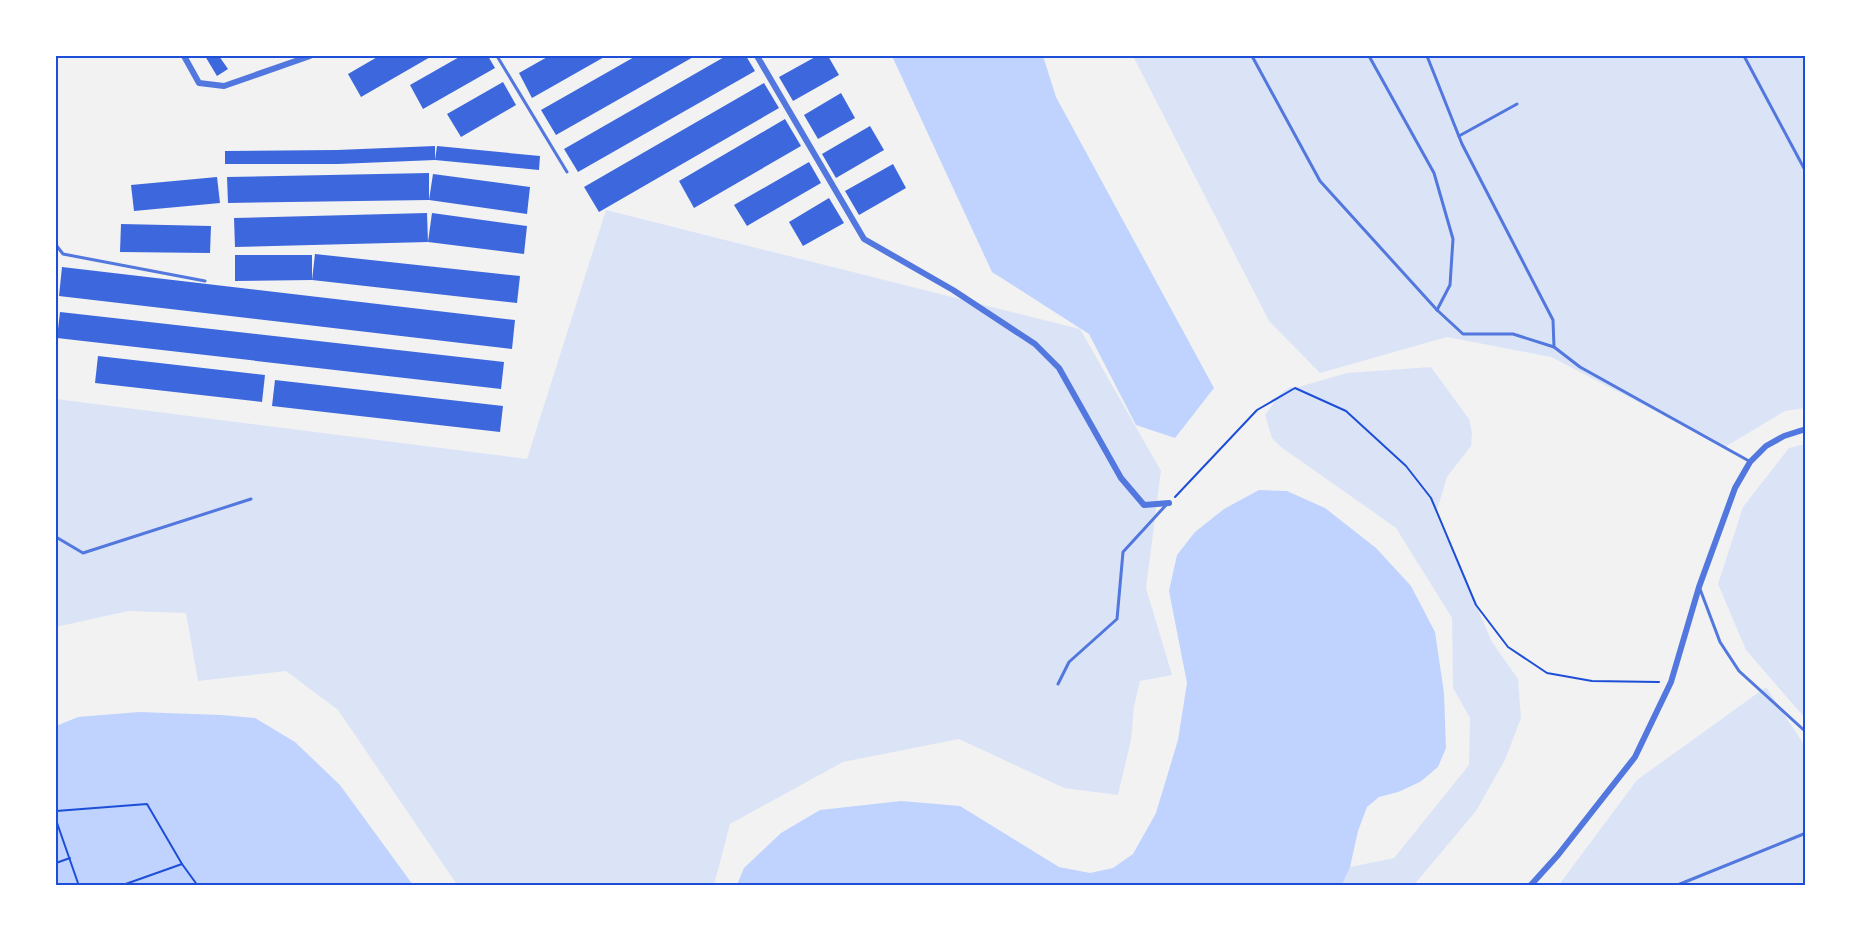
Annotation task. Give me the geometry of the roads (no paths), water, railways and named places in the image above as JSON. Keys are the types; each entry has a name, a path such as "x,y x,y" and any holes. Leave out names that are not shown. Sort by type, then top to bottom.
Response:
{"street":[{"path":"184,56 200,83 224,86 310,56"},
{"path":"757,56 864,239 953,290 1035,344 1059,368 1121,478 1144,506 1169,503"},
{"path":"1530,885 1558,855 1635,757 1671,682 1699,587 1735,488 1750,462 1766,446 1784,436 1806,429"}],"lane":[{"path":"497,56 567,172"},
{"path":"1252,56 1320,181 1437,310 1463,334 1513,334 1554,347 1580,367 1750,462"},
{"path":"1369,56 1434,173 1453,239 1450,285 1437,310"},
{"path":"1427,56 1459,136 1552,320 1554,347"},
{"path":"1744,56 1806,172"},
{"path":"1459,136 1517,104"},
{"path":"56,245 63,254 205,281"},
{"path":"56,537 82,553 251,499"},
{"path":"1058,684 1069,662 1117,619 1122,552 1169,503"},
{"path":"1699,587 1720,642 1739,670 1806,732"},
{"path":"1675,885 1806,833"}],"water":[{"path":"892,56 1043,56 1056,97 1214,388 1175,438 1136,425 1089,334 992,272"},
{"path":"1259,490 1287,491 1325,508 1376,548 1411,586 1435,632 1444,693 1446,748 1438,767 1420,782 1398,792 1379,797 1367,807 1358,831 1350,867 1342,885 737,885 744,868 781,833 820,810 901,801 960,806 1059,867 1090,873 1113,868 1133,854 1156,813 1178,740 1187,683 1169,591 1177,555 1195,532 1224,509"},
{"path":"139,712 255,718 295,742 340,785 413,885 56,886 56,726 78,717"}]}
